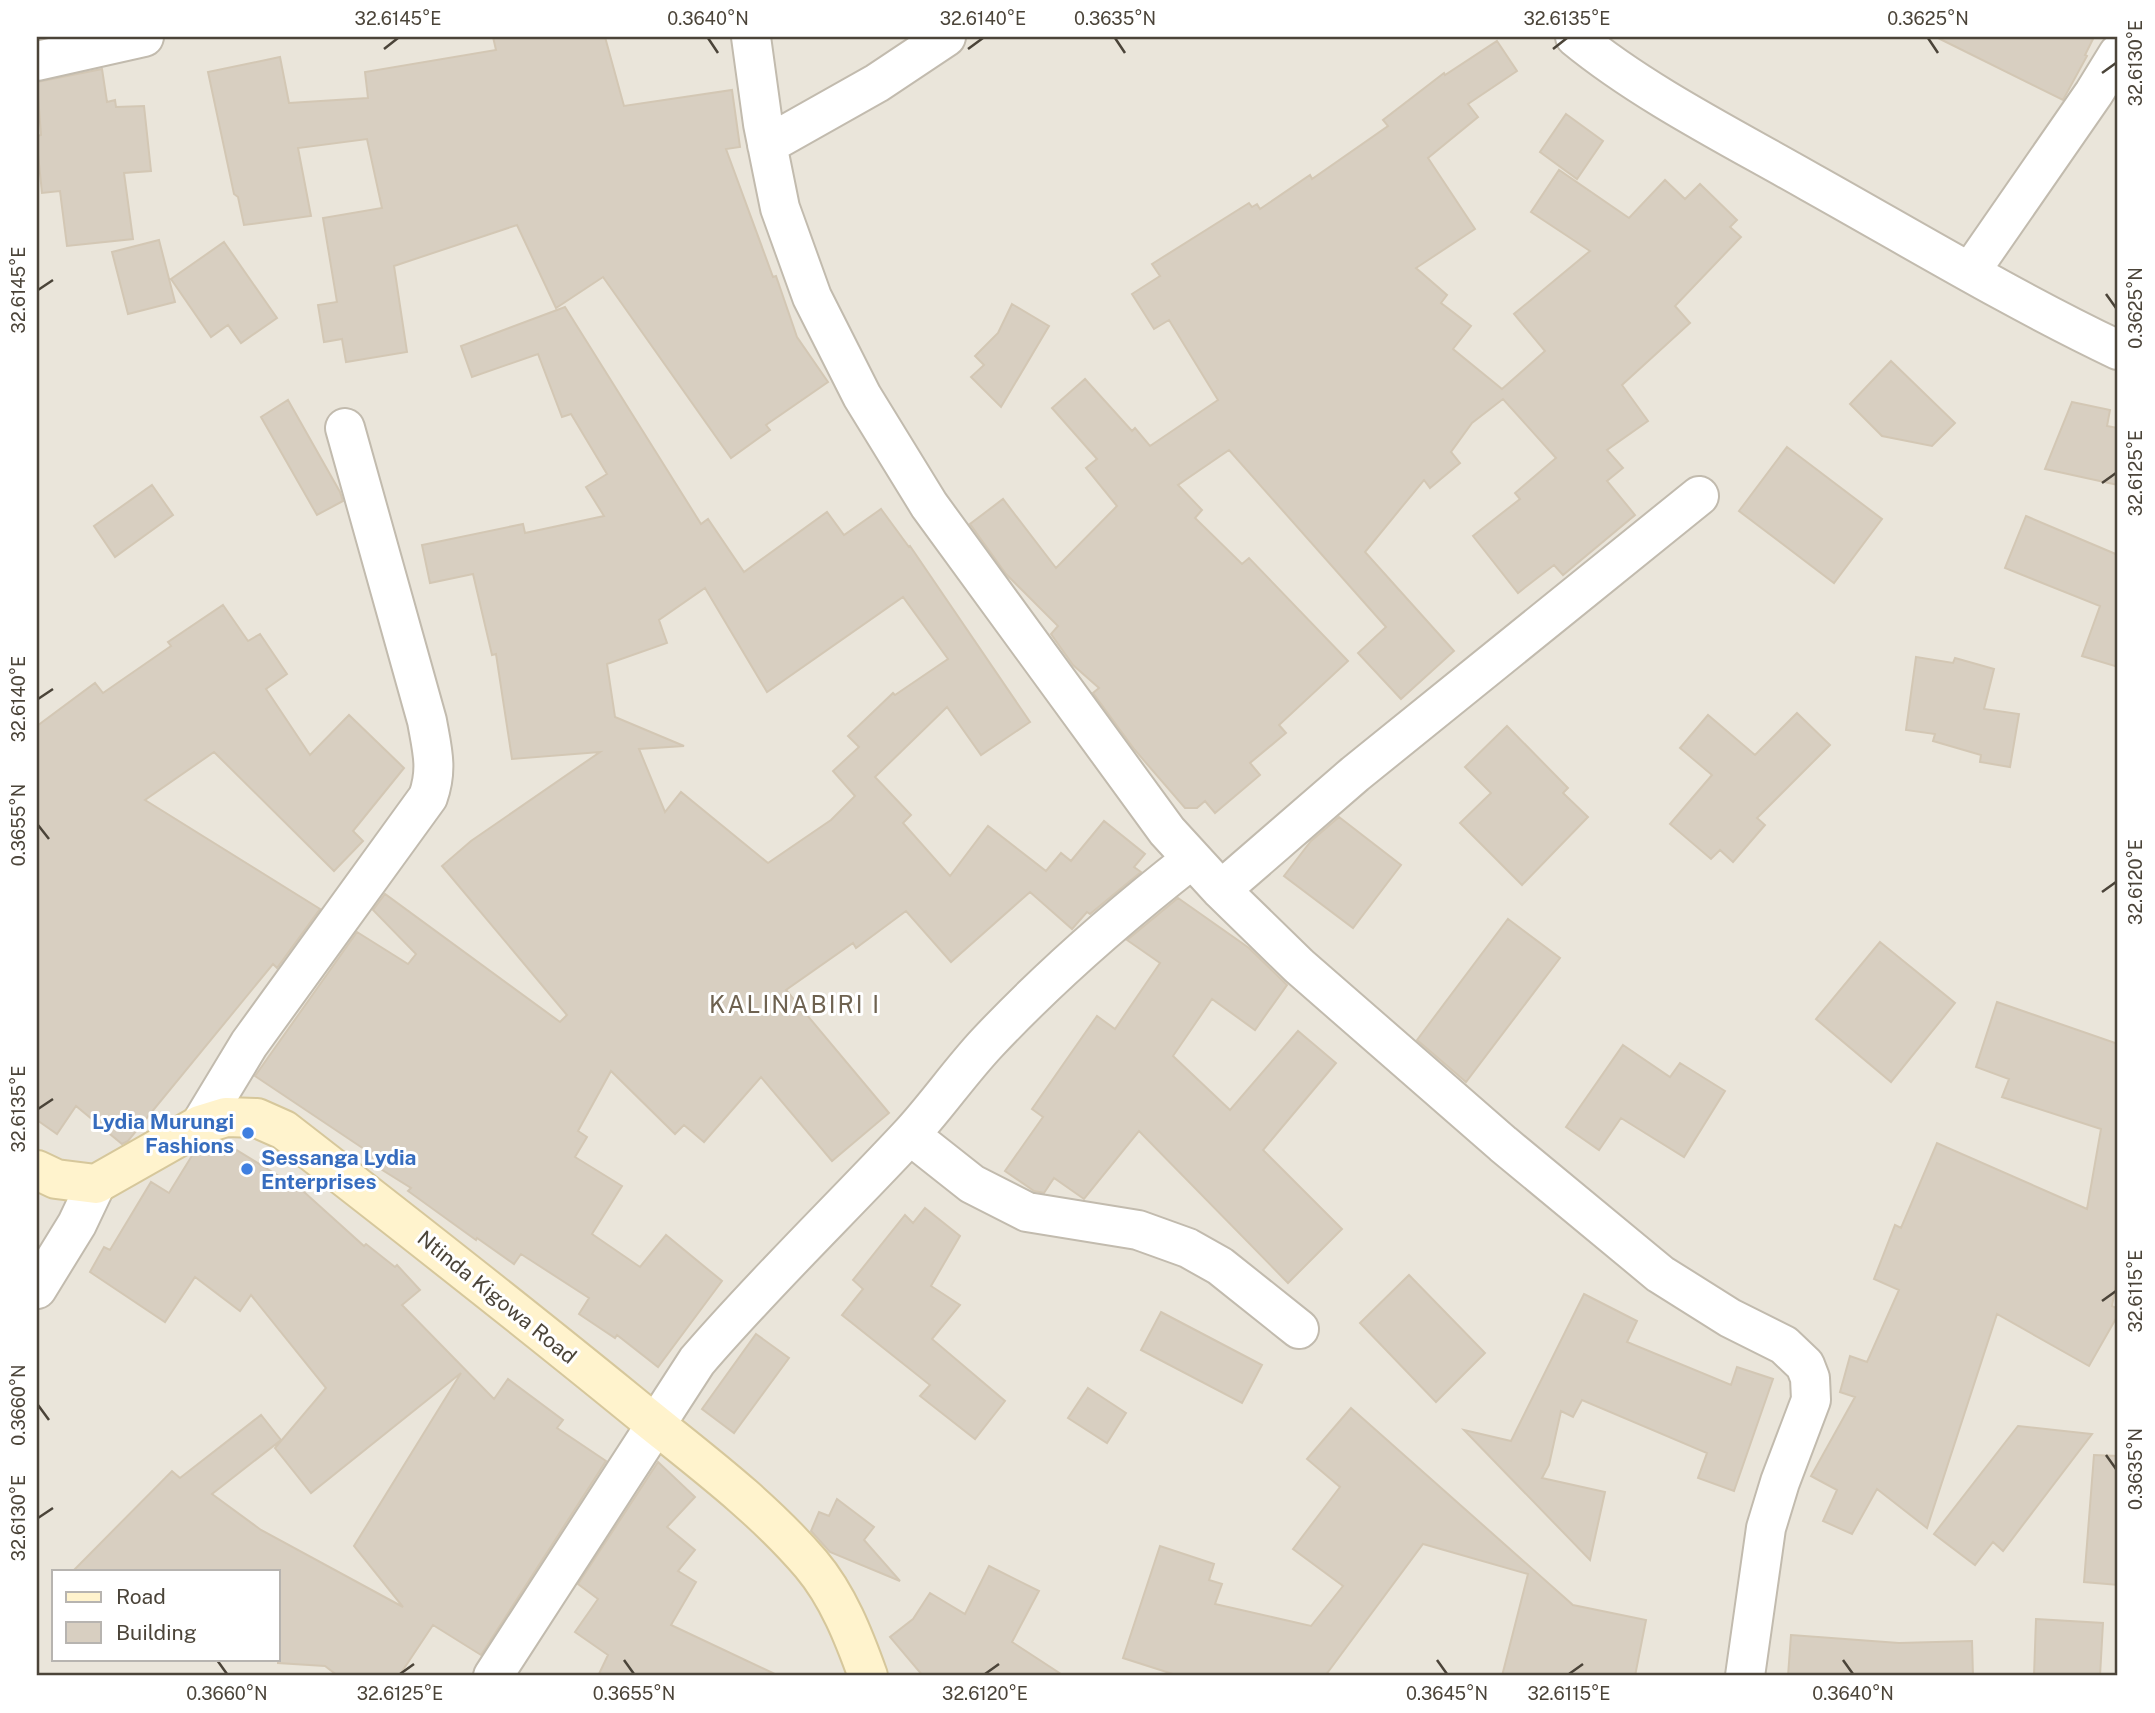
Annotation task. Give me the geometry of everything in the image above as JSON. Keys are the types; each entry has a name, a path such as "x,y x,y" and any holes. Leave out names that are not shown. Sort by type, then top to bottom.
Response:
{"street":[{"path":"37,61 144,37"},
{"path":"751,37 766,145 780,208 812,297 862,396 929,505 1167,831 1299,966 1503,1144 1660,1274 1730,1318 1784,1345 1805,1365 1810,1378 1811,1400 1766,1528 1745,1676"},
{"path":"766,145 877,83 946,37"},
{"path":"1575,37 1625,74 1970,272 2118,350"},
{"path":"1970,272 2118,54"},
{"path":"200,1125 248,1044 428,797 435,779 434,756 427,721 345,428"},
{"path":"1222,890 1355,774 1699,496"},
{"path":"493,1676 697,1361 730,1322 910,1135 985,1046 1038,990 1094,939 1192,859"},
{"name":"Ntinda Kigowa Road","path":"96,1184 200,1125 226,1117 257,1118 284,1130 493,1291 750,1502 811,1565 835,1599 869,1676"},
{"path":"910,1135 972,1184 1027,1212 1138,1230 1188,1248 1220,1266 1299,1329"},
{"path":"37,1170 55,1179 96,1184 76,1224 37,1289"}],"shaded area":[{"path":"37,37 2118,37 2118,1676 37,1676"}],"building":[{"path":"493,37 605,37 624,106 732,90 740,147 726,149 797,337 828,382 766,425 770,430 731,458 603,277 556,308 517,225 394,266 407,352 346,362 342,339 324,342 318,305 337,302 323,218 382,208 367,139 298,148 311,216 244,225 238,197 234,194 208,72 280,57 289,103 368,98 365,72 496,50"},
{"path":"1936,37 2094,37 2085,55 2087,56 2063,100"},
{"path":"1497,41 1517,71 1468,104 1478,117 1428,158 1475,229 1416,268 1447,295 1441,303 1471,326 1453,349 1502,389 1545,351 1514,314 1590,251 1531,212 1559,170 1629,218 1665,180 1685,199 1700,184 1737,220 1730,227 1741,237 1675,306 1690,323 1622,385 1648,421 1607,450 1623,468 1607,481 1635,515 1563,575 1554,565 1518,593 1473,536 1520,499 1515,493 1556,458 1503,399 1472,423 1451,452 1460,463 1430,488 1424,480 1365,552 1454,651 1401,699 1358,653 1386,627 1229,450 1178,485 1202,510 1195,518 1242,564 1249,558 1348,661 1279,725 1286,733 1250,763 1260,775 1215,813 1205,801 1197,808 1185,808 1134,749 1093,693 1099,688 1073,665 1051,634 1058,626 1006,574 970,524 1003,499 1056,568 1117,506 1086,468 1097,459 1052,408 1085,379 1132,431 1135,428 1150,446 1218,400 1169,320 1154,329 1132,294 1160,276 1152,264 1249,203 1252,207 1257,204 1260,209 1310,175 1312,179 1388,126 1383,120 1444,73 1445,75"},
{"path":"102,69 107,102 115,100 116,107 144,106 151,171 124,173 133,239 67,246 60,191 42,193 37,144 37,136 41,135 37,82"},
{"path":"1566,114 1603,141 1577,179 1540,152"},
{"path":"159,240 175,302 128,314 112,252"},
{"path":"224,242 277,318 241,343 228,325 211,337 171,279"},
{"path":"1012,304 1049,326 1001,407 971,377 984,365 975,356 998,333"},
{"path":"565,307 701,524 708,519 744,572 827,512 844,535 881,509 910,546 1030,722 981,755 947,707 875,777 911,815 903,823 950,876 988,826 1046,871 1061,853 1071,861 1104,821 1145,854 1134,867 1141,872 1090,914 1087,912 1072,929 1030,892 951,962 906,911 856,948 853,943 786,990 889,1113 832,1161 761,1077 704,1142 684,1125 675,1134 611,1071 578,1131 587,1137 575,1157 622,1186 592,1234 640,1267 666,1235 722,1281 658,1367 617,1335 615,1338 579,1314 589,1298 521,1254 514,1264 477,1238 476,1240 408,1191 411,1188 363,1158 367,1151 255,1076 357,932 408,964 416,954 373,910 385,894 560,1022 567,1015 442,866 471,841 600,752 512,759 496,654 492,655 473,574 430,583 422,545 523,524 525,533 604,516 586,487 607,474 571,414 562,417 538,354 472,377 461,346","holes":["705,588 767,692 903,597 948,659 895,695 893,693 848,736 859,747 833,771 855,796 831,820 768,863 681,792 665,812 639,749 684,746 615,717 607,664 667,643 659,620"]},
{"path":"1891,361 1955,423 1932,446 1882,436 1850,404"},
{"path":"288,400 343,501 317,515 261,417"},
{"path":"2072,402 2110,410 2107,426 2118,428 2118,485 2045,469"},
{"path":"1787,447 1882,519 1834,583 1739,511"},
{"path":"152,485 173,515 115,557 94,526"},
{"path":"2026,516 2118,555 2118,667 2082,656 2100,606 2005,568"},
{"path":"223,605 248,641 260,634 287,674 266,689 310,755 349,715 404,768 353,831 363,841 334,871 214,752 145,800 320,909 277,968 273,964 128,1141 122,1144 76,1106 57,1134 37,1120 37,726 95,683 103,693 171,646 168,642"},
{"path":"1916,657 1953,663 1955,658 1994,669 1984,709 2019,714 2010,767 1980,762 1981,755 1933,741 1935,734 1906,730"},
{"path":"1797,713 1830,745 1757,818 1765,825 1733,862 1720,850 1711,859 1670,824 1712,775 1680,748 1708,715 1755,755"},
{"path":"1507,726 1568,788 1563,793 1588,817 1522,885 1460,823 1491,793 1465,767"},
{"path":"1339,817 1401,865 1353,928 1284,876 1311,841"},
{"path":"1178,898 1249,948 1287,985 1255,1030 1212,999 1173,1056 1230,1110 1298,1031 1336,1063 1263,1150 1342,1229 1288,1283 1139,1131 1084,1199 1054,1178 1044,1193 1034,1191 1005,1171 1043,1117 1032,1109 1097,1016 1115,1029 1160,963 1127,940"},
{"path":"1508,919 1560,958 1466,1082 1417,1040"},
{"path":"1880,942 1955,1003 1891,1082 1816,1019"},
{"path":"1997,1002 2118,1044 2118,1274 2112,1306 2118,1309 2118,1315 2089,1366 1997,1314 1927,1528 1877,1489 1852,1534 1823,1521 1837,1490 1811,1476 1855,1397 1840,1392 1850,1356 1867,1362 1899,1290 1874,1279 1895,1225 1901,1228 1937,1143 2087,1209 2101,1129 2002,1097 2009,1079 1976,1067"},
{"path":"1623,1045 1670,1077 1680,1063 1725,1091 1684,1157 1621,1118 1599,1150 1566,1127"},
{"path":"222,1141 303,1191 364,1246 366,1244 395,1267 397,1265 420,1290 402,1305 494,1399 508,1379 563,1420 557,1428 606,1461 481,1655 433,1625 399,1676 338,1676 325,1666 278,1663 280,1570 74,1570 172,1471 180,1478 261,1415 281,1440 212,1494 261,1530 403,1607 354,1546 461,1373 311,1493 275,1448 326,1388 251,1295 240,1311 195,1277 165,1322 90,1272 104,1247 110,1250 151,1182 169,1193 193,1154"},
{"path":"925,1208 960,1236 931,1286 960,1305 932,1339 1005,1401 975,1439 920,1396 930,1385 842,1315 863,1289 853,1280 905,1215 913,1223"},
{"path":"1409,1275 1485,1353 1436,1402 1360,1323"},
{"path":"1584,1294 1637,1321 1627,1342 1731,1385 1737,1367 1773,1379 1734,1491 1698,1478 1707,1453 1582,1400 1573,1417 1561,1411 1549,1465 1542,1478 1605,1492 1590,1560 1464,1430 1511,1441"},
{"path":"1161,1312 1262,1365 1242,1403 1141,1350"},
{"path":"756,1334 789,1358 734,1433 702,1409"},
{"path":"1088,1388 1126,1413 1107,1443 1068,1418"},
{"path":"1351,1408 1573,1605 1646,1620 1635,1676 1502,1676 1528,1574 1423,1544 1325,1676 1179,1676 1123,1658 1160,1546 1214,1564 1209,1580 1222,1584 1215,1604 1311,1626 1343,1586 1293,1549 1340,1487 1307,1459"},
{"path":"2018,1426 2092,1434 2003,1551 1993,1542 1975,1565 1934,1534"},
{"path":"2094,1455 2118,1456 2118,1585 2084,1582"},
{"path":"658,1462 695,1497 667,1527 695,1550 678,1571 696,1582 671,1625 779,1676 598,1676 608,1655 575,1632 598,1599 578,1584"},
{"path":"837,1499 874,1527 864,1540 900,1581 830,1552 811,1531 819,1512 829,1516"},
{"path":"989,1566 1039,1591 1012,1642 1064,1676 923,1676 890,1637 913,1619 930,1593 965,1614"},
{"path":"2036,1619 2103,1623 2100,1676 2034,1676"},
{"path":"1791,1635 1899,1643 1972,1641 1973,1676 1788,1676"}],"place":[{"name":"Lydia Murungi Fashions","path":"248,1133"},
{"name":"Sessanga Lydia Enterprises","path":"247,1169"}],"district":[{"name":"KALINABIRI I","path":"795,1004"}]}
